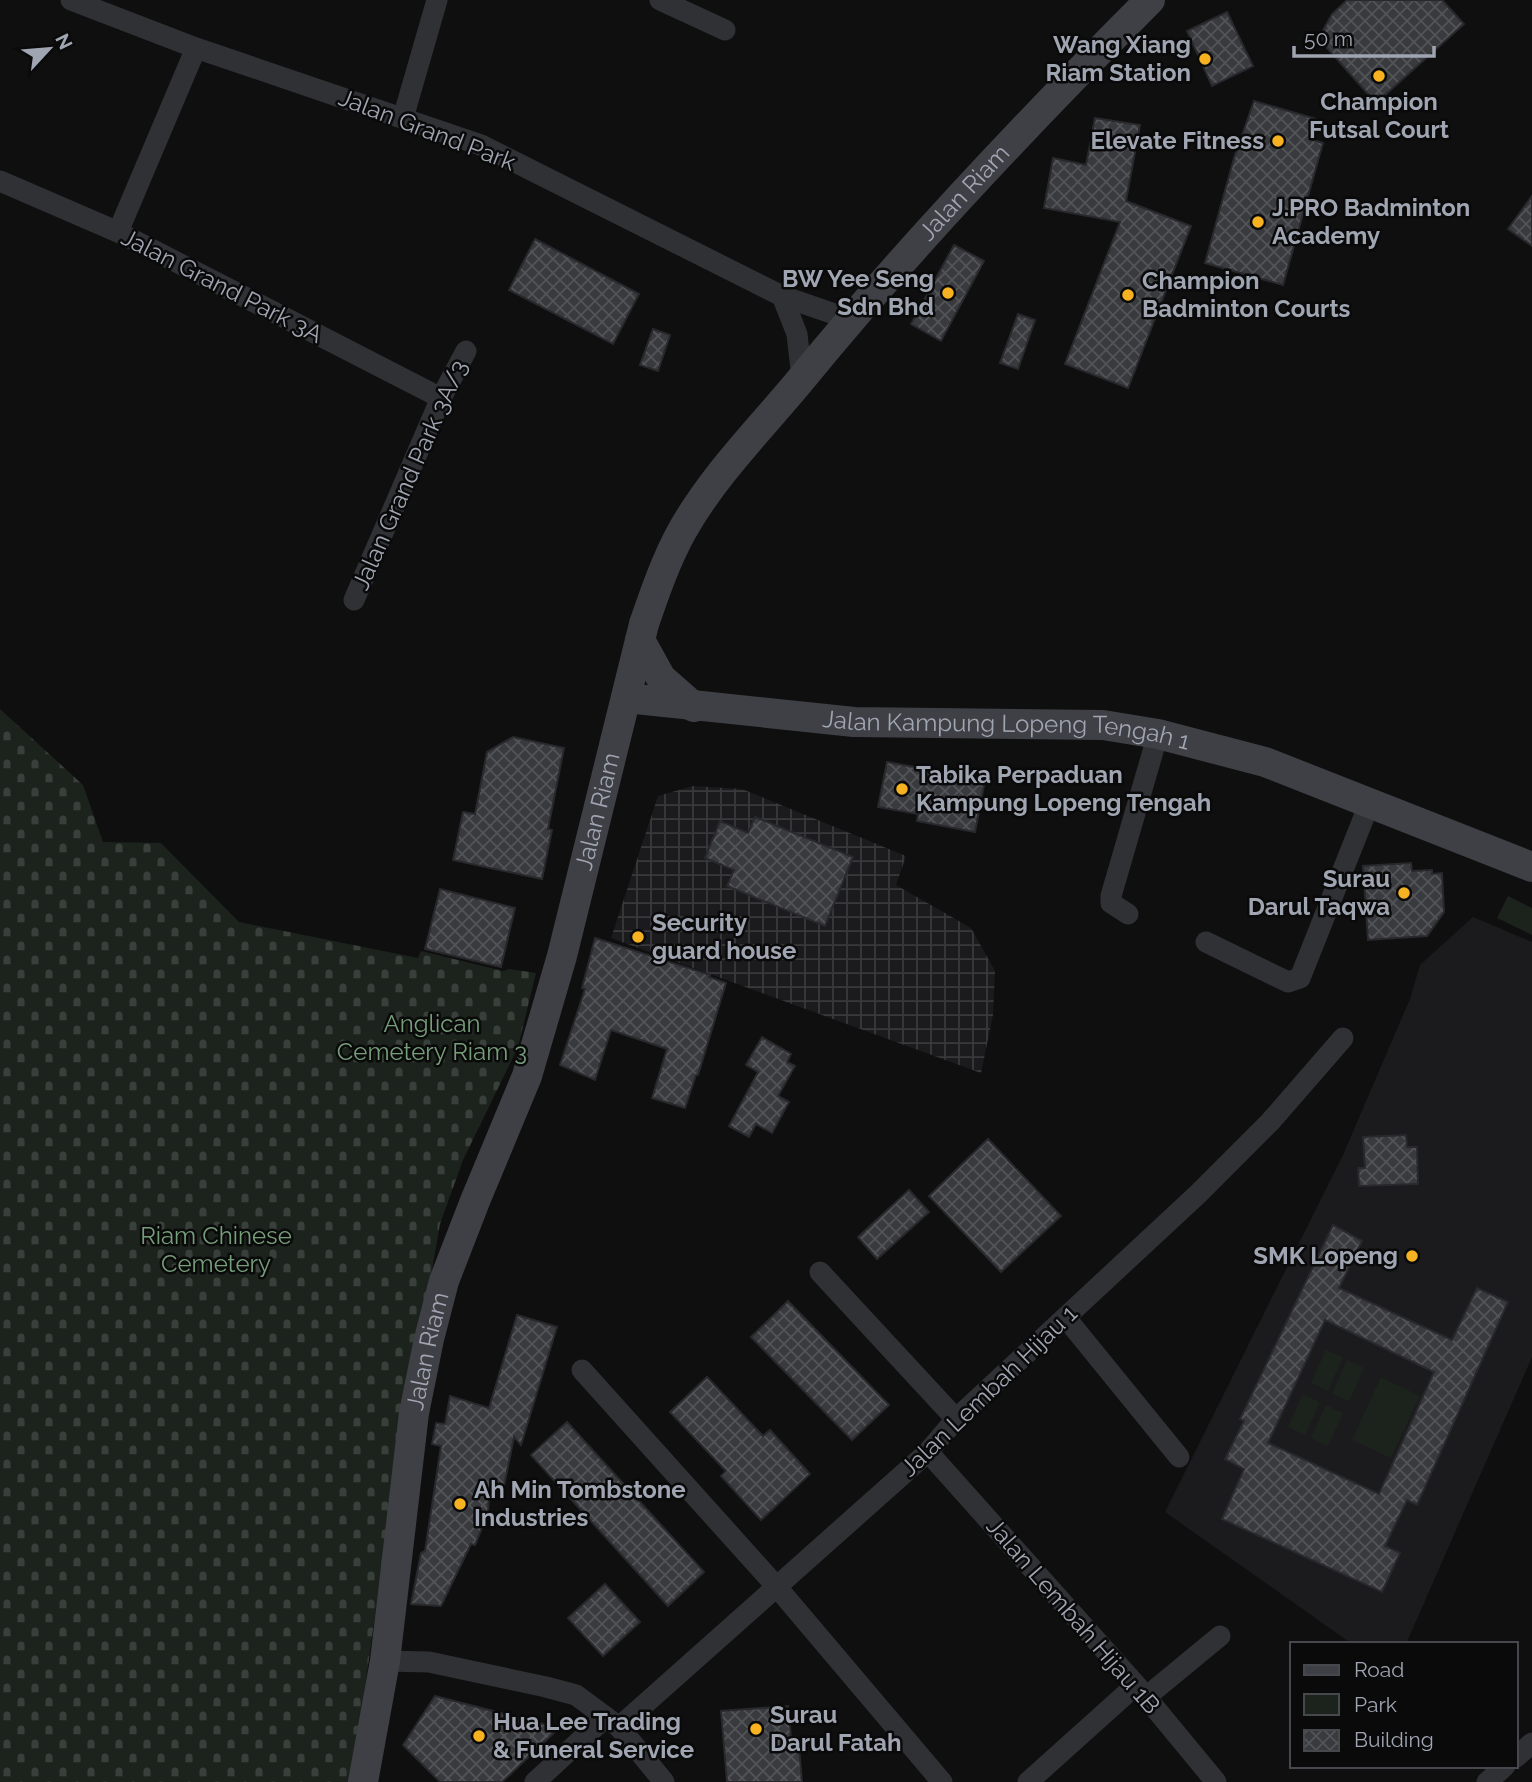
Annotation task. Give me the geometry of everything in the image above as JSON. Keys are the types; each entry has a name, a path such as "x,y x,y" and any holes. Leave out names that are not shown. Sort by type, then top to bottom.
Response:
{"main road":[{"name":"Jalan Riam","path":"363,1782 385,1661 414,1413 429,1339 449,1270 527,1076 562,956 640,640 662,575 682,531 714,483 849,320 971,184 1150,0"},
{"path":"640,640 661,678 694,707"},
{"name":"Jalan Kampung Lopeng Tengah 1","path":"626,698 854,722 1104,725 1158,734 1265,762 1532,867"},
{"path":"617,737 642,720 694,707"}],"street":[{"name":"Jalan Grand Park","path":"71,0 196,47 481,145 782,296 849,320"},
{"path":"403,118 437,0"},
{"path":"660,0 725,30"},
{"path":"118,232 196,47"},
{"name":"Jalan Grand Park 3A","path":"0,181 118,232 441,398"},
{"path":"782,296 797,334 802,378"},
{"name":"Jalan Grand Park 3A/3","path":"354,600 441,398 466,351"},
{"path":"1128,914 1111,903 1111,896 1158,734"},
{"path":"1206,942 1289,982 1300,978 1370,802"},
{"name":"Jalan Lembah Hijau 1","path":"535,1782 776,1586 928,1451 956,1419 1198,1194 1270,1122 1343,1038"},
{"path":"820,1272 956,1419"},
{"path":"1066,1318 1179,1457"},
{"path":"582,1370 776,1586 942,1782"},
{"name":"Jalan Lembah Hijau 1B","path":"928,1451 1141,1691 1216,1782"},
{"path":"1028,1782 1141,1691 1220,1636"},
{"path":"385,1661 429,1662 576,1695 612,1722 664,1782"},
{"path":"1518,1755 1532,1743"},
{"path":"1487,1782 1503,1768"}],"shaded area":[{"path":"693,786 742,789 906,856 896,885 971,928 995,971 993,1015 981,1073 611,938 658,796"},
{"name":"SMK Lopeng","path":"1473,917 1532,942 1532,1357 1407,1642 1349,1642 1165,1512 1343,1155 1410,999 1420,965"}],"green space":[{"name":"Riam Chinese Cemetery","path":"0,709 83,785 103,842 161,843 239,922 418,958 421,951 503,971 509,969 536,973 518,1047 463,1160 440,1224 388,1520 352,1782 0,1782"},
{"path":"1508,896 1532,908 1532,935 1497,918"},
{"path":"1326,1350 1343,1357 1328,1391 1311,1383"},
{"path":"1347,1360 1364,1368 1349,1401 1332,1394"},
{"path":"1381,1377 1420,1396 1391,1458 1352,1440"},
{"path":"1303,1394 1320,1402 1305,1435 1288,1427"},
{"path":"1326,1405 1343,1413 1328,1446 1311,1438"}],"building":[{"name":"Champion Futsal Court","path":"1347,0 1442,0 1464,24 1376,103 1327,48 1321,34 1332,14"},
{"path":"1227,12 1253,66 1212,86 1187,31"},
{"name":"J.PRO Badminton Academy","path":"1254,101 1316,119 1310,139 1323,143 1283,285 1205,263 1234,158"},
{"name":"Champion Badminton Courts","path":"1095,118 1140,125 1126,201 1191,226 1128,388 1065,364 1120,222 1044,208 1053,158 1086,165"},
{"path":"1532,196 1532,246 1508,229"},
{"path":"535,239 639,294 613,344 509,290"},
{"name":"BW Yee Seng Sdn Bhd","path":"954,245 984,261 941,341 911,324"},
{"path":"1018,314 1035,320 1018,369 1000,363"},
{"path":"653,329 670,335 658,371 640,365"},
{"path":"513,737 564,748 548,829 552,830 542,879 453,860 463,812 475,814 487,752"},
{"path":"887,762 985,780 975,832 917,821 918,814 878,807"},
{"path":"755,817 853,857 825,926 727,886 734,870 705,858 720,821 748,833"},
{"name":"Surau Darul Taqwa","path":"1411,863 1412,871 1432,870 1432,874 1442,873 1444,912 1427,936 1368,940 1363,866"},
{"path":"440,889 515,908 501,967 425,949"},
{"path":"595,938 710,975 709,977 726,983 685,1108 652,1098 667,1049 611,1030 595,1080 560,1065 585,989 582,988"},
{"path":"762,1037 791,1054 787,1062 795,1066 778,1096 789,1102 772,1133 756,1124 749,1137 729,1126 758,1072 746,1065"},
{"path":"1406,1135 1407,1147 1417,1147 1418,1184 1359,1186 1358,1168 1365,1168 1363,1137"},
{"path":"988,1139 1061,1216 1001,1272 929,1196"},
{"path":"909,1190 929,1212 877,1259 858,1237"},
{"path":"1333,1225 1362,1241 1339,1288 1452,1340 1477,1288 1508,1302 1417,1505 1407,1500 1385,1546 1400,1553 1382,1592 1222,1519 1244,1469 1225,1459 1244,1421 1240,1419","holes":["1325,1320 1434,1372 1379,1494 1268,1443"]},
{"path":"788,1301 889,1405 852,1440 751,1337"},
{"name":"Ah Min Tombstone Industries","path":"517,1315 557,1327 521,1445 514,1437 504,1486 490,1483 488,1513 475,1545 471,1544 441,1606 411,1604 421,1553 425,1551 441,1446 432,1444 436,1423 445,1424 450,1396 489,1408"},
{"path":"707,1377 763,1436 770,1430 810,1474 761,1520 721,1476 726,1471 670,1412"},
{"path":"567,1422 704,1572 668,1606 531,1455"},
{"path":"605,1584 640,1622 603,1656 568,1618"},
{"name":"Hua Lee Trading & Funeral Service","path":"435,1696 559,1728 502,1782 440,1782 403,1745"},
{"name":"Surau Darul Fatah","path":"788,1706 792,1747 799,1747 802,1782 727,1782 721,1711"}],"place":[{"name":"Wang Xiang Riam Station","path":"1205,59"},
{"name":"Champion Futsal Court","path":"1379,76"},
{"name":"Elevate Fitness","path":"1278,141"},
{"name":"J.PRO Badminton Academy","path":"1258,222"},
{"name":"BW Yee Seng Sdn Bhd","path":"948,293"},
{"name":"Champion Badminton Courts","path":"1128,295"},
{"name":"Tabika Perpaduan Kampung Lopeng Tengah","path":"902,789"},
{"name":"Surau Darul Taqwa","path":"1404,893"},
{"name":"Security guard house","path":"638,937"},
{"name":"SMK Lopeng","path":"1412,1256"},
{"name":"Ah Min Tombstone Industries","path":"460,1504"},
{"name":"Surau Darul Fatah","path":"756,1729"},
{"name":"Hua Lee Trading & Funeral Service","path":"479,1736"}],"park label":[{"name":"Anglican Cemetery Riam 3","path":"432,1038"}]}
